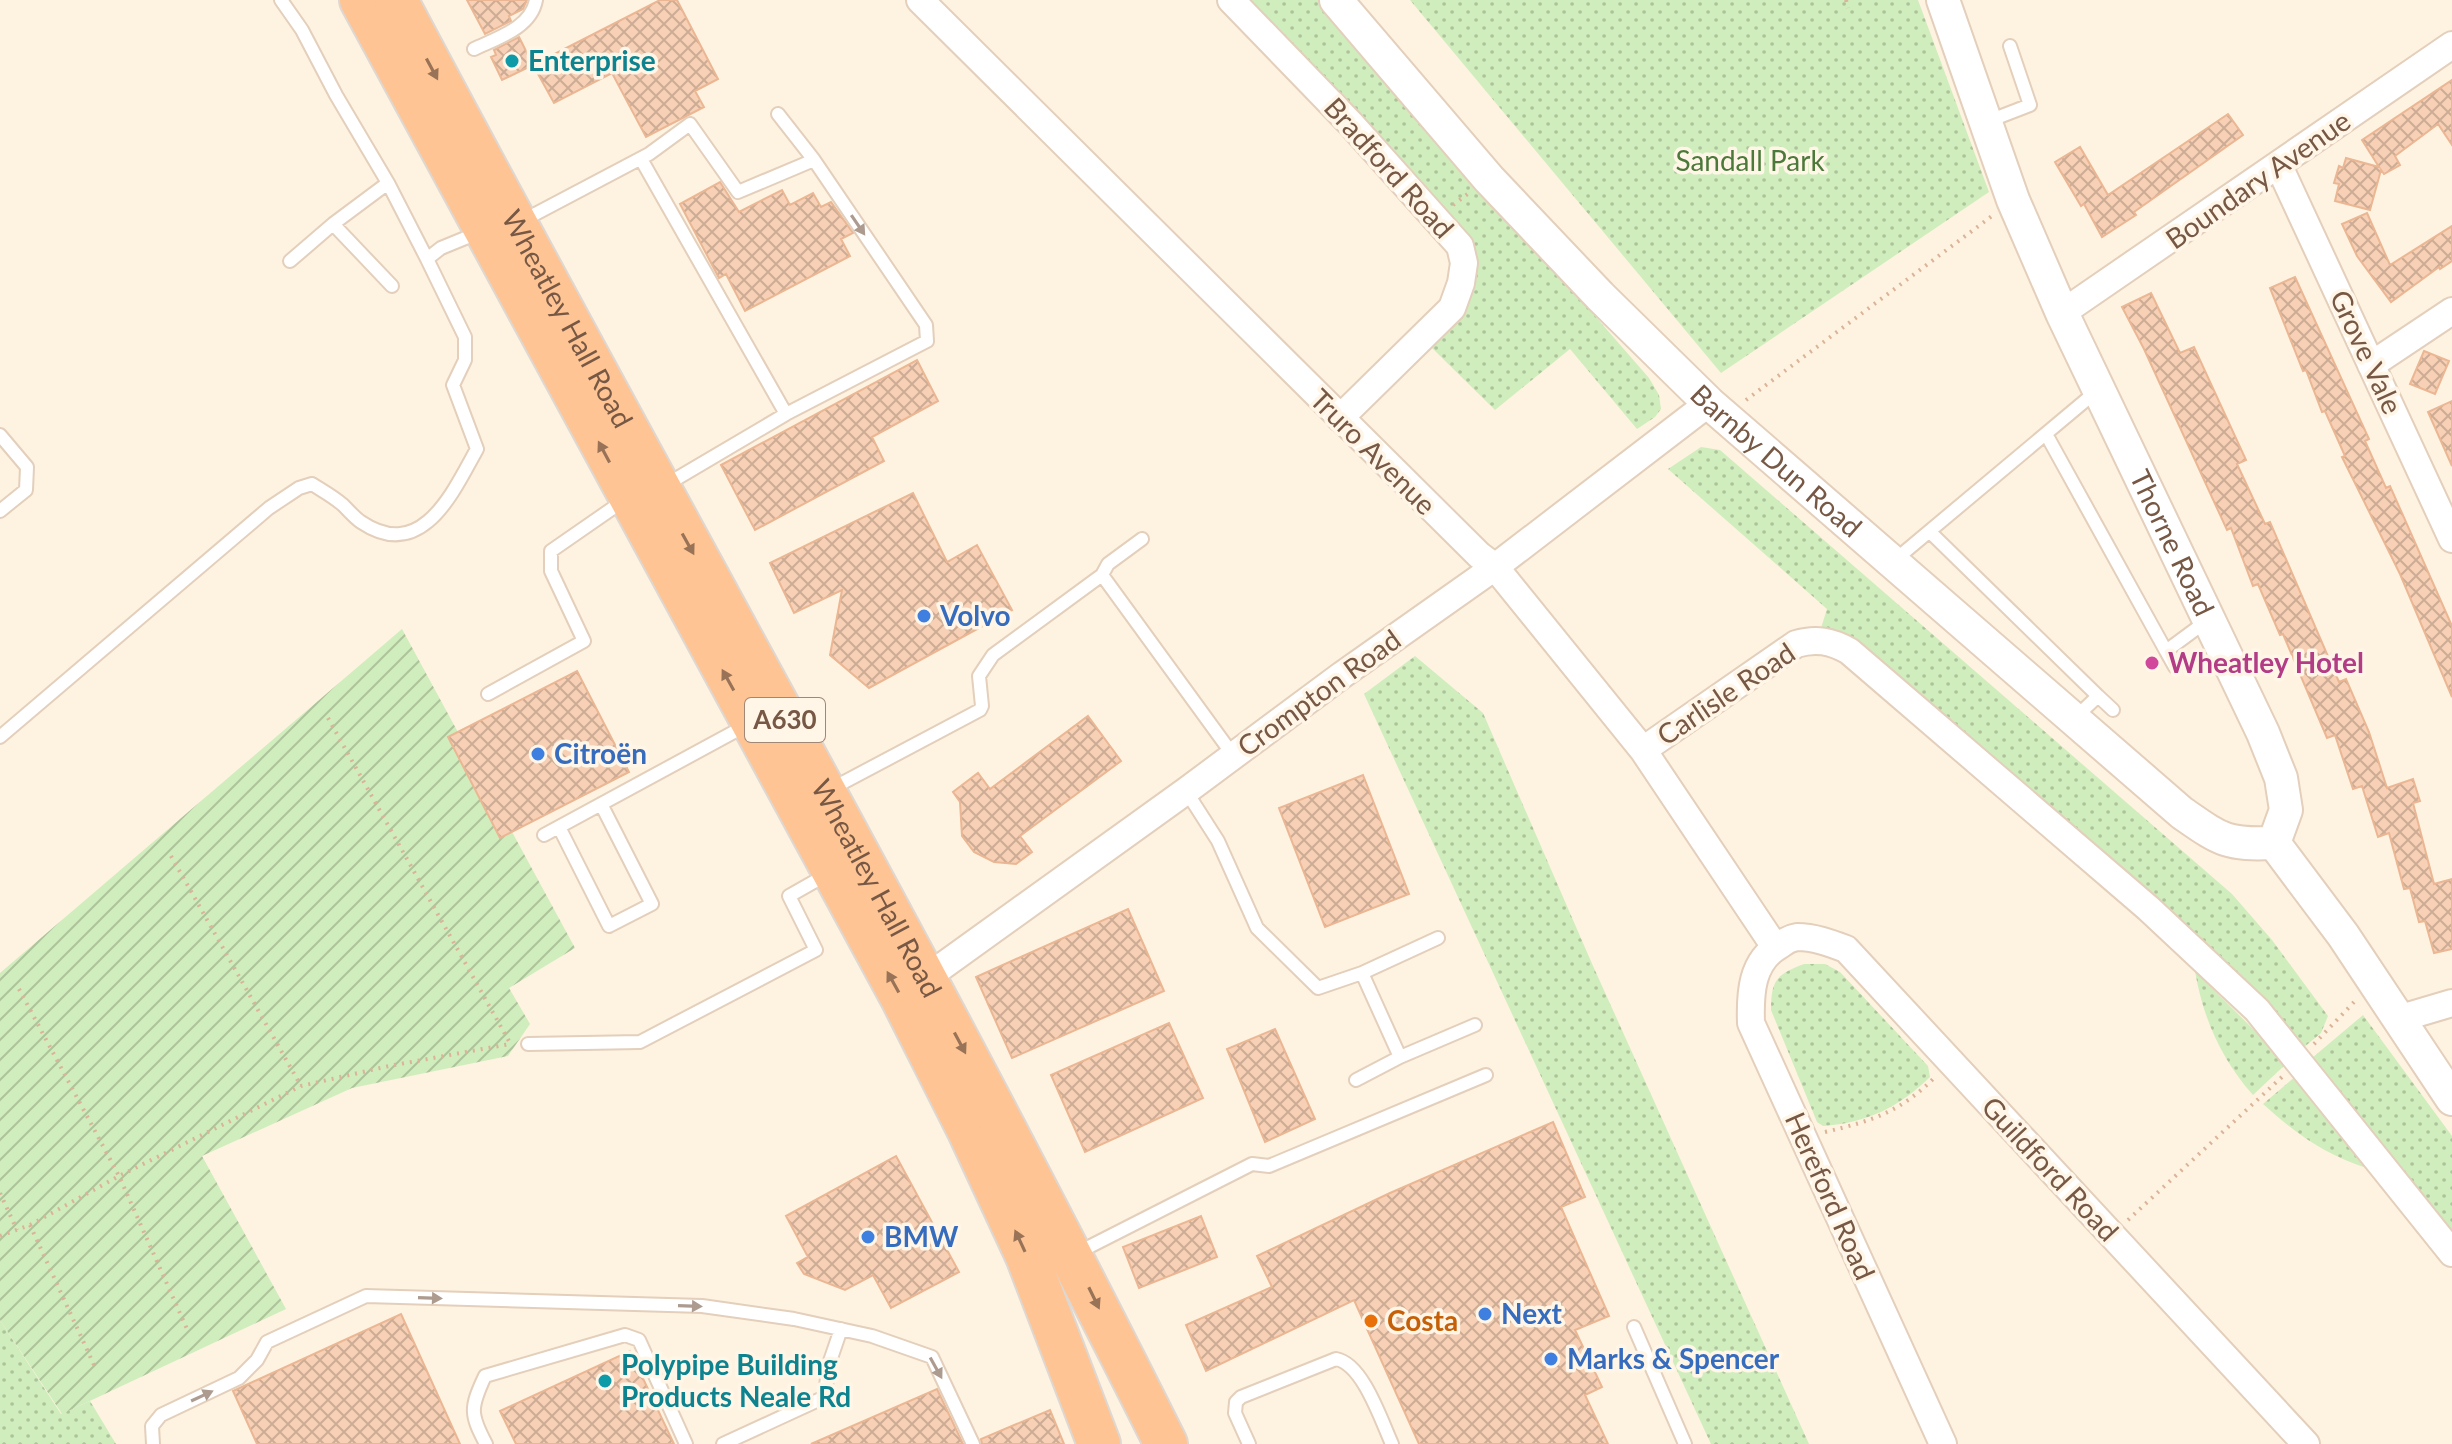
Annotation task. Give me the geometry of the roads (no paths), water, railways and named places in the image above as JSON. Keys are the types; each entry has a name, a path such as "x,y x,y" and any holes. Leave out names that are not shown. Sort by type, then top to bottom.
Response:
{"highway":[{"name":"Wheatley Hall Road","path":"361,0 500,227 644,493 824,793 1072,1255 1166,1444"},
{"name":"Wheatley Hall Road","path":"396,0 500,227"},
{"name":"Wheatley Hall Road","path":"644,493 751,722 902,998 976,1145 1027,1256 1099,1444"}],"street":[{"name":"Truro Avenue","path":"920,0 1340,418 1479,555 1495,567 1643,750 1775,947"},
{"name":"Bradford Road","path":"1231,0 1350,123 1460,246 1464,263 1452,308 1340,418"},
{"name":"Barnby Dun Road","path":"1336,0 1489,179 1600,296 1717,410 2182,813 2216,837 2240,844 2274,843"},
{"name":"Thorne Road","path":"1943,0 2013,200 2062,313 2281,778 2286,810 2274,843"},
{"name":"Boundary Avenue","path":"2062,313 2452,45"},
{"name":"Grove Vale","path":"2279,166 2452,539"},
{"path":"2371,365 2452,311"},
{"name":"Crompton Road","path":"926,978 1717,410"},
{"name":"Carlisle Road","path":"1643,750 1796,644 1810,640 1838,645 1849,651 2148,908 2257,1010 2452,1253"},
{"path":"2274,843 2343,935 2452,1099"},
{"name":"Guildford Road","path":"1775,947 1793,937 1824,941 1846,949 2306,1444"},
{"name":"Hereford Road","path":"1775,947 1757,968 1750,999 1751,1023 1943,1444"},
{"path":"2398,1019 2452,1003"}],"lane":[{"path":"0,737 269,508 299,488 312,484 362,523 393,536 415,531 445,507 477,449 453,385 465,360 465,337 388,183 302,30 281,0"},
{"path":"474,49 520,26 534,12 536,0"},
{"path":"1986,122 2030,105 2010,46"},
{"path":"488,694 584,641 551,571 551,551 644,493 786,414 927,341 926,325 814,160 778,114"},
{"path":"427,259 441,248 500,227 641,159 690,124 738,192 814,160"},
{"path":"641,159 786,414"},
{"path":"290,261 388,183"},
{"path":"333,224 392,286"},
{"path":"1893,562 2098,390"},
{"path":"2046,434 2175,667"},
{"path":"0,435 27,467 26,490 0,511"},
{"path":"1930,532 2113,710"},
{"path":"824,793 980,710 979,676 993,655 1102,575 1108,564 1142,539"},
{"path":"1102,575 1233,755"},
{"path":"2166,651 2208,620"},
{"path":"2074,719 2098,696"},
{"path":"544,835 751,722"},
{"path":"1186,791 1218,841 1257,928 1318,988 1362,973 1438,938"},
{"path":"559,827 609,926 652,904 601,804"},
{"path":"528,1044 640,1042 816,950 789,896 832,871"},
{"path":"1362,973 1400,1057"},
{"path":"1356,1080 1400,1057 1475,1025"},
{"path":"1072,1255 1252,1164 1269,1166 1486,1075"},
{"path":"153,1444 152,1426 161,1415 239,1378 257,1360 267,1342 366,1296 702,1306 872,1336 932,1357 973,1444"},
{"path":"1634,1327 1685,1444"},
{"path":"723,1444 825,1397 828,1367 841,1329"},
{"path":"486,1444 474,1420 475,1399 485,1376 625,1335 639,1340 686,1444"},
{"path":"1249,1444 1235,1413 1236,1402 1241,1397 1336,1359 1346,1361 1357,1370 1392,1444"}],"place":[{"name":"Enterprise","path":"512,61"},
{"name":"Volvo","path":"924,616"},
{"name":"Wheatley Hotel","path":"2152,663"},
{"name":"Citroën","path":"538,754"},
{"name":"BMW","path":"868,1237"},
{"name":"Next","path":"1485,1314"},
{"name":"Costa","path":"1371,1321"},
{"name":"Marks & Spencer","path":"1551,1359"},
{"name":"Polypipe Building Products Neale Rd","path":"605,1381"}],"park label":[{"name":"Sandall Park","path":"1750,161"}]}
